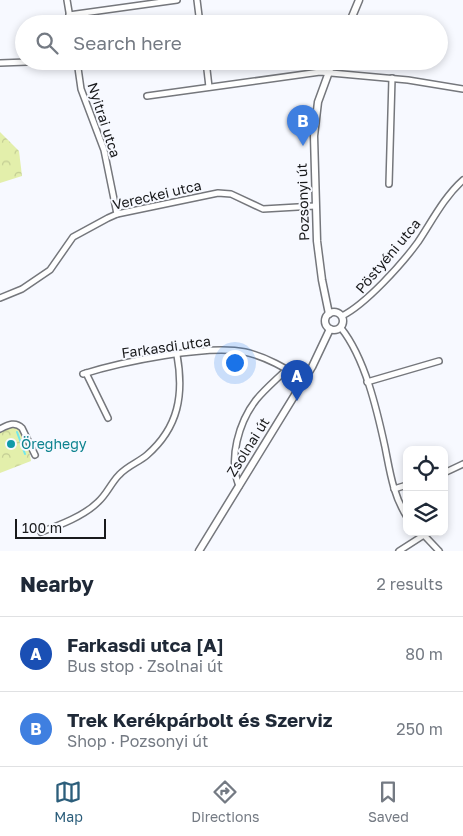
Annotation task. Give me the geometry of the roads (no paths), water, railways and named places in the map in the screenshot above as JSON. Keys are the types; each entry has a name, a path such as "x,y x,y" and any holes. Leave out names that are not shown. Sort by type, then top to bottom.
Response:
{"street":[{"path":"67,0 69,15 177,0"},
{"path":"197,0 199,15"},
{"path":"353,15 359,0"},
{"path":"0,63 15,62"},
{"name":"Nyitrai utca","path":"78,70 81,89 104,150 117,214"},
{"path":"207,70 210,87"},
{"path":"147,96 314,72 392,78 463,89"},
{"name":"Pozsonyi út","path":"328,72 315,119 315,206 319,264 330,314"},
{"path":"389,184 392,78"},
{"name":"Pöstyéni utca","path":"342,316 353,311 366,300 411,251 450,193 463,180"},
{"name":"Vereckei utca","path":"0,298 22,290 50,270 73,237 117,214 218,193 231,194 264,209 315,206"},
{"path":"335,312 342,316 341,328 336,330 330,329 326,320 330,314 335,312"},
{"path":"341,328 348,339 367,382 379,421 397,501 403,511"},
{"name":"Zsolnai út","path":"199,551 317,358 330,329"},
{"name":"Farkasdi utca","path":"108,418 84,374 114,366 214,350 237,351 257,356 287,369 304,380"},
{"path":"41,532 62,524 98,503 120,474 145,457 161,441 172,424 180,400 177,355"},
{"path":"367,382 439,362"},
{"path":"238,486 235,478 234,458 244,421 255,401 287,369"},
{"path":"0,429 9,424 19,425 36,455"},
{"path":"448,471 463,464"},
{"path":"394,489 403,486"},
{"path":"399,551 420,536"},
{"path":"425,536 439,551"}],"waterway":[{"path":"17,432 25,454"}],"place":[{"name":"Trek Kerékpárbolt és Szerviz","path":"303,146"},
{"name":"Farkasdi utca [A]","path":"297,401"},
{"name":"Öreghegy","path":"11,444"}]}
